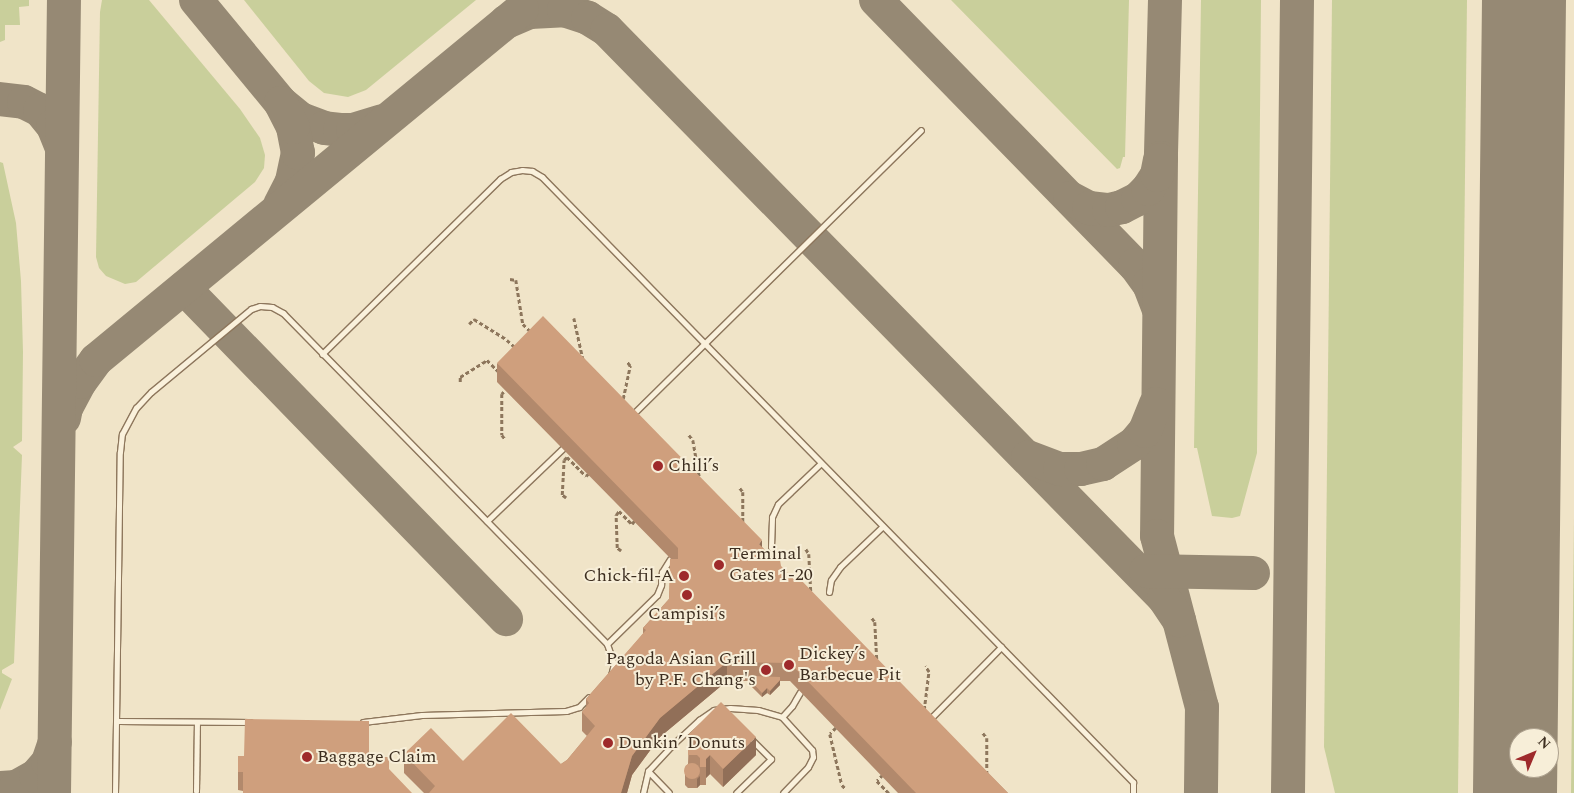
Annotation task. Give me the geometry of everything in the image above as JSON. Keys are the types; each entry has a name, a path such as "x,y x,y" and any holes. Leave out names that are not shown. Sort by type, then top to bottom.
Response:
{"lane":[{"path":"627,420 921,130"},
{"path":"322,354 500,179 511,172 532,171 542,177 1133,782 1133,793"},
{"path":"115,793 118,721 120,452 122,434 128,422 151,392 251,309 260,306 272,307 283,314 607,644 614,664 611,674 607,678"},
{"path":"487,521 562,448"},
{"path":"771,547 772,518 778,504 821,463"},
{"path":"829,592 831,580 840,567 883,526"},
{"path":"607,644 657,595 662,585 662,572 670,558"},
{"path":"924,725 1001,647"},
{"path":"782,717 792,706 800,692"},
{"path":"360,722 422,715 566,711 579,707 591,695"},
{"path":"643,793 648,771 670,747 699,720 714,710 730,708 758,710 782,717 812,750 813,757 808,767 783,793"},
{"path":"118,721 256,722"},
{"path":"196,791 197,723"},
{"path":"736,793 771,759 748,736"},
{"path":"660,737 670,747"},
{"path":"648,771 669,793"}],"path":[{"path":"510,279 516,280 523,324 533,334"},
{"path":"574,318 584,363"},
{"path":"468,324 474,319 507,340 517,350"},
{"path":"460,382 460,376 487,360 503,376"},
{"path":"621,408 630,366 627,362"},
{"path":"504,392 502,435 505,439"},
{"path":"690,435 693,440 701,483"},
{"path":"566,498 562,495 564,460 567,457 586,476 588,474"},
{"path":"740,488 743,492 742,526"},
{"path":"621,551 617,548 616,515 619,511 632,524 634,521"},
{"path":"806,549 809,554 812,594"},
{"path":"872,618 875,622 877,663"},
{"path":"921,714 924,711 929,672 925,666"},
{"path":"836,728 830,734 842,785 846,789"},
{"path":"983,733 987,738 987,776 984,779"},
{"path":"883,775 877,781 889,793"}],"green space":[{"path":"0,0 29,0 29,6 19,7 20,25 5,25 5,40 0,42"},
{"path":"102,0 149,0 240,109 260,138 265,155 264,168 255,182 136,282 125,284 106,276 99,268 96,257 100,12"},
{"path":"244,0 476,0 366,90 348,97 324,93 309,81"},
{"path":"951,0 1129,0 1125,157 1123,157 1120,168 1117,169"},
{"path":"1201,0 1261,0 1257,453 1240,516 1232,518 1212,516 1197,448 1194,448"},
{"path":"1332,0 1467,0 1458,793 1335,793 1324,747"},
{"path":"0,162 3,163 16,223 21,281 23,352 22,441 13,447 22,455 14,663 2,670 2,673 12,679 0,710"},
{"path":"1574,517 1574,793 1571,793"}],"building":[{"name":"Terminal Gates 1-20","path":"543,316 762,540 759,544 775,560 780,560 781,566 796,582 800,579 1008,793 916,793 790,663 727,662 660,718 632,756 621,793 429,793 435,786 404,754 431,728 463,761 511,713 561,764 567,760 595,726 582,712 589,703 586,699 646,630 643,628 669,599 670,559 678,559 678,548 497,363"},
{"path":"750,676 780,677 780,680 770,691 767,688 762,693 750,680"},
{"path":"721,702 756,737 723,769 710,755 706,759 706,767 700,767 700,758 697,755 688,755 688,748 696,748 699,745 689,734"},
{"name":"Baggage Claim","path":"245,719 369,721 369,757 389,757 389,769 412,793 243,793 243,772 238,772 238,756 244,756"},
{"path":"692,763 698,765 700,771 698,777 692,779 686,777 684,771 686,765"}],"taxiway":[{"path":"54,793 64,0"},
{"path":"196,0 281,103 301,119 324,128 340,130 353,130 382,121"},
{"path":"876,0 1135,265 1149,284 1158,308"},
{"path":"1165,0 1161,158 1157,536 1202,707 1201,793"},
{"path":"1288,793 1297,0"},
{"path":"64,418 66,408 80,382 96,360 522,9"},
{"path":"506,22 530,12 564,10 588,18 607,30 1164,598 1179,620"},
{"path":"0,99 24,102 40,110 53,126 62,148"},
{"path":"280,205 292,181 298,153 293,127 281,103"},
{"path":"1070,198 1089,208 1109,210 1122,207 1138,199 1148,189 1157,175 1160,160"},
{"path":"184,288 506,619"},
{"path":"1028,457 1060,469 1081,469 1103,464 1134,444 1145,431 1156,404"},
{"path":"1146,571 1253,573"},
{"path":"1513,713 1513,793"},
{"path":"0,788 16,787 36,776 48,762 55,742"}],"runway":[{"path":"1515,793 1524,0"}],"place":[{"name":"Chili’s","path":"658,466"},
{"name":"Terminal Gates 1-20","path":"719,565"},
{"name":"Chick-fil-A","path":"684,576"},
{"name":"Campisi’s","path":"687,595"},
{"name":"Dickey’s Barbecue Pit","path":"789,665"},
{"name":"Pagoda Asian Grill by P.F. Chang's","path":"766,670"},
{"name":"Dunkin’ Donuts","path":"608,743"},
{"name":"Baggage Claim","path":"307,757"}]}
